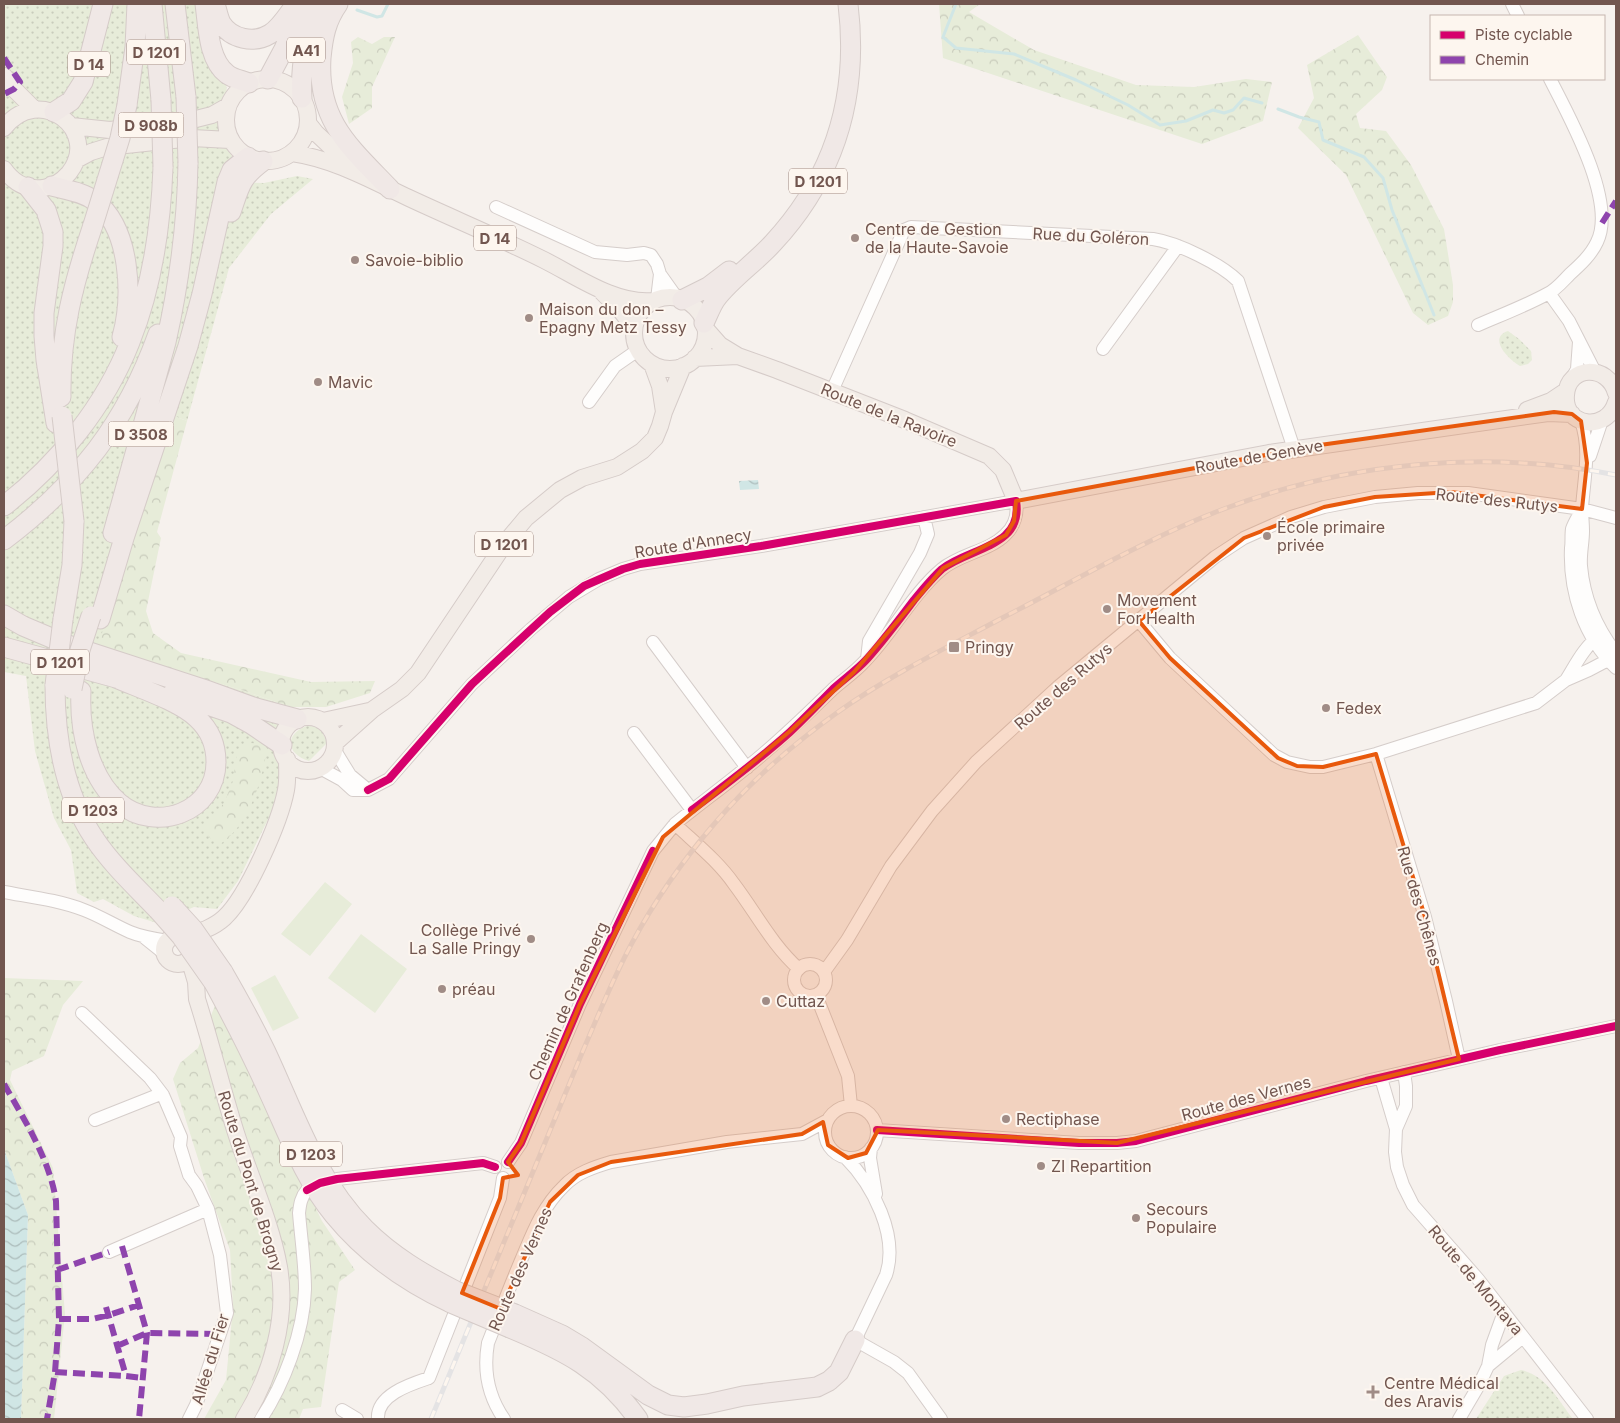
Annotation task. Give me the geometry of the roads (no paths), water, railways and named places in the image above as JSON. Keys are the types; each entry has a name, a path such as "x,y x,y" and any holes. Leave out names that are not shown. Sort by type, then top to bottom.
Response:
{"highway":[{"name":"D 14","path":"54,112 71,101 83,82 89,65 103,4"},
{"path":"59,420 64,337 71,297 120,138 127,105 135,47 137,4"},
{"name":"D 1201","path":"85,422 120,364 130,342 148,283 158,229 163,167 161,100 152,4"},
{"name":"D 3508","path":"95,618 173,314 186,218 188,163 186,97 176,4"},
{"path":"205,4 213,51 219,65 227,74 249,83"},
{"path":"215,4 221,22 227,30 240,37 252,39 270,34 280,25 296,4"},
{"path":"268,79 304,4"},
{"name":"A41","path":"302,98 301,81 311,24 323,4"},
{"path":"338,4 326,24 323,35 321,78 325,101 332,120 344,140 390,189"},
{"name":"D 1201","path":"680,299 700,292 715,283 769,234 797,198 816,165 831,128 838,94 842,44 839,4"},
{"name":"D 1201","path":"704,326 717,298 771,245 791,222 826,168 848,98 851,56 848,4"},
{"path":"95,618 124,538 188,346 202,294 243,179 252,169 255,159"},
{"path":"4,506 53,461 85,422 108,376 123,334 128,293 126,266 114,225 100,206 84,195 52,186"},
{"path":"28,187 46,210 53,232 53,246 44,313 44,336 47,368 59,420"},
{"path":"4,540 61,492 90,459 124,410 156,340 181,250"},
{"name":"D 1203","path":"59,420 74,521 72,565 63,619 70,688"},
{"name":"D 1201","path":"4,615 23,626 68,645 256,708 298,719"},
{"name":"D 1203","path":"95,618 80,650 70,688 55,708 60,750 66,776 78,809 107,855 165,908 181,936 244,1008 266,1052 312,1156 330,1186 366,1230 385,1247 454,1297 512,1321 562,1336 588,1351 604,1364 628,1389 651,1419"},
{"name":"D 1201","path":"4,647 163,690 232,713 251,724 284,752"},
{"path":"70,688 80,709 86,746 95,769 110,792 127,809 144,816 160,818 182,814 196,806 206,796 213,782 216,768 216,753 213,740 196,717 183,708 116,678"},
{"name":"D 1203","path":"512,1321 577,1359 606,1383 633,1415"},
{"path":"604,1364 648,1395 668,1405 694,1406 743,1396 817,1387 829,1381 839,1372 855,1340"},
{"path":"707,1419 734,1398"}],"main road":[{"path":"4,76 34,109"},
{"path":"268,79 278,80 296,90 302,98 308,122 304,137 292,153 276,160 255,159 238,149 230,140 226,126 228,106 236,92 249,83 268,79"},
{"name":"D 908b","path":"71,126 110,130 192,120 212,115 228,106"},
{"path":"4,128 16,115 34,109 44,109 54,112 71,126 78,146 76,160 67,176 52,186 28,187 5,173"},
{"name":"D 14","path":"308,122 327,144 359,174"},
{"name":"D 908b","path":"76,160 91,152 107,147 192,138 230,140"},
{"name":"D 14","path":"292,153 318,158 359,174 527,252 599,289 633,300 655,300"},
{"name":"D 14","path":"599,289 621,311 634,328"},
{"path":"652,364 638,350 634,340 634,328 642,310 655,300 667,297 680,299"},
{"name":"Route de la Ravoire","path":"680,299 698,310 704,326 720,345 738,356 832,391 989,456 1003,470 1016,500"},
{"path":"689,362 704,344 704,326"},
{"name":"Route de la Ravoire","path":"652,364 669,369 689,362 738,356"},
{"name":"D 1201","path":"334,746 372,710 395,696 418,673 505,544 526,518 549,498 569,485 582,478 617,467 642,451 654,438 664,412 689,362"},
{"name":"D 1201","path":"652,364 660,386 664,412"},
{"path":"1604,372 1612,382 1616,392"},
{"name":"Route de Genève","path":"1504,419 1550,401 1583,373 1604,372"},
{"path":"1569,386 1566,403 1577,417"},
{"name":"Route de Genève","path":"1016,500 1294,449 1554,412 1593,422 1612,411"},
{"name":"D 1201","path":"323,721 372,710"},
{"path":"179,950 223,919 234,907 251,878 280,814 304,778 329,760 334,746 330,729 323,721 310,717 298,719 287,727 282,739 286,789 280,814"},
{"path":"284,752 299,769 317,769"},
{"name":"Route du Pont de Brogny","path":"179,950 196,982 197,999 230,1114 270,1234 279,1268 281,1307 276,1340 261,1385 244,1419"}],"street":[{"path":"1478,325 1550,293 1580,265 1597,242 1602,223 1600,199 1590,165 1550,80"},
{"path":"496,207 595,252 627,255 644,253 651,255 657,264 660,274 680,299"},
{"name":"Rue du Goléron","path":"832,391 904,230 911,227 1153,239 1178,246 1230,273 1238,282 1294,449"},
{"path":"1103,349 1178,246"},
{"path":"655,300 660,274"},
{"path":"1550,293 1569,321 1579,342 1604,372"},
{"path":"1569,386 1577,369 1579,342"},
{"path":"588,402 615,366 638,350"},
{"path":"1588,463 1612,411"},
{"path":"1139,621 1170,658 1278,758 1297,766 1323,767 1376,754 1536,703 1566,680 1614,658 1582,616 1574,591 1570,566 1572,529 1582,509 1588,463 1585,432 1577,417"},
{"name":"Route des Rutys","path":"824,972 847,940 891,866 932,812 976,762 1059,686 1215,557 1244,538 1291,517 1324,507 1375,497 1418,493 1451,492 1582,509 1616,518"},
{"name":"Route d'Annecy","path":"368,790 390,779 472,684 531,629 569,597 599,578 640,564 761,546 1016,500"},
{"name":"Chemin de Grafenberg","path":"508,1162 521,1144 580,1004 653,851 675,824 747,768 789,732 867,659 923,589 943,568 959,558 994,543 1006,535 1014,521 1016,500"},
{"path":"867,659 869,641 920,553 928,534 924,516"},
{"path":"1566,680 1580,655 1598,637"},
{"path":"653,642 747,768"},
{"path":"634,732 692,810"},
{"path":"334,746 350,775 368,790"},
{"name":"Rue des Chênes","path":"1376,754 1425,917 1459,1060"},
{"path":"317,769 342,780 353,790 368,790"},
{"path":"675,824 719,865 734,882 785,956 799,969"},
{"path":"4,892 73,906 179,950"},
{"path":"806,965 814,965 824,972 826,980 824,987 816,995 807,996 798,991 795,981 799,969 806,965"},
{"path":"816,995 848,1076 851,1106"},
{"name":"Allée du Fier","path":"82,1013 150,1078 163,1095 181,1137 180,1146 189,1175 197,1186 208,1210 220,1255 227,1313 196,1405 189,1419"},
{"name":"Route des Vernes","path":"876,1130 1078,1143 1117,1143 1159,1136 1272,1104 1404,1072 1616,1026"},
{"name":"Route de Montava","path":"1396,1128 1406,1106 1404,1072"},
{"name":"Route de Montava","path":"1380,1078 1396,1128 1395,1152 1398,1167 1403,1185 1413,1205 1478,1279 1588,1419"},
{"path":"95,1120 158,1095 163,1095"},
{"path":"871,1148 855,1158 837,1154 828,1145 825,1133 828,1120 836,1110 851,1106 861,1108 869,1113 874,1121 876,1137 871,1148 871,1166 879,1208"},
{"name":"Route des Vernes","path":"504,1419 489,1391 485,1358 488,1343 538,1222 564,1184 594,1167 611,1162 727,1142 802,1134 828,1120"},
{"name":"Route des Vernes","path":"802,1134 828,1145"},
{"path":"845,1157 862,1176 879,1208 889,1236 890,1265 855,1340 908,1372 941,1419"},
{"path":"503,1160 508,1162 512,1166 512,1172 508,1177 502,1178 498,1176 495,1172 495,1167 498,1162 503,1160"},
{"path":"337,1179 484,1163 495,1167"},
{"path":"378,1419 382,1405 388,1398 409,1385 429,1378 500,1198 502,1178"},
{"path":"261,1419 278,1389 287,1367 303,1310 305,1290 300,1201 307,1190"},
{"path":"109,1252 208,1210"},
{"path":"1459,1419 1488,1366 1492,1345 1504,1312"},
{"path":"1488,1366 1524,1337"},
{"path":"342,1410 357,1419"}],"water":[{"path":"758,480 759,489 740,490 739,481"},
{"path":"4,1149 28,1215 21,1419 4,1419"}],"waterway":[{"path":"357,10 377,17 382,16 388,4"},
{"path":"956,4 943,37 956,48 1014,54 1076,80 1128,105 1160,125 1186,121 1213,110 1224,113 1233,110 1244,98 1262,103"},
{"path":"1278,109 1319,122 1323,140 1364,157 1383,178 1392,210 1434,315"}],"railway":[{"path":"431,1419 582,1053 612,983 632,943 660,896 703,837 758,778 805,737 858,699 941,650 1138,547 1193,521 1269,494 1317,481 1367,471 1467,462 1567,467 1616,475"}],"place":[{"name":"Centre de Gestion de la Haute-Savoie","path":"855,238"},
{"name":"Savoie-biblio","path":"355,260"},
{"name":"Maison du don – Epagny Metz Tessy","path":"529,318"},
{"name":"Mavic","path":"318,382"},
{"name":"École primaire privée","path":"1267,536"},
{"name":"Movement For Health","path":"1107,609"},
{"name":"Pringy","path":"954,647"},
{"name":"Fedex","path":"1326,708"},
{"name":"Collège Privé La Salle Pringy","path":"531,939"},
{"name":"préau","path":"442,989"},
{"name":"Cuttaz","path":"766,1001"},
{"name":"Rectiphase","path":"1006,1119"},
{"name":"ZI Repartition","path":"1041,1166"},
{"name":"Secours Populaire","path":"1136,1218"},
{"name":"Centre Médical des Aravis","path":"1373,1392"}]}
